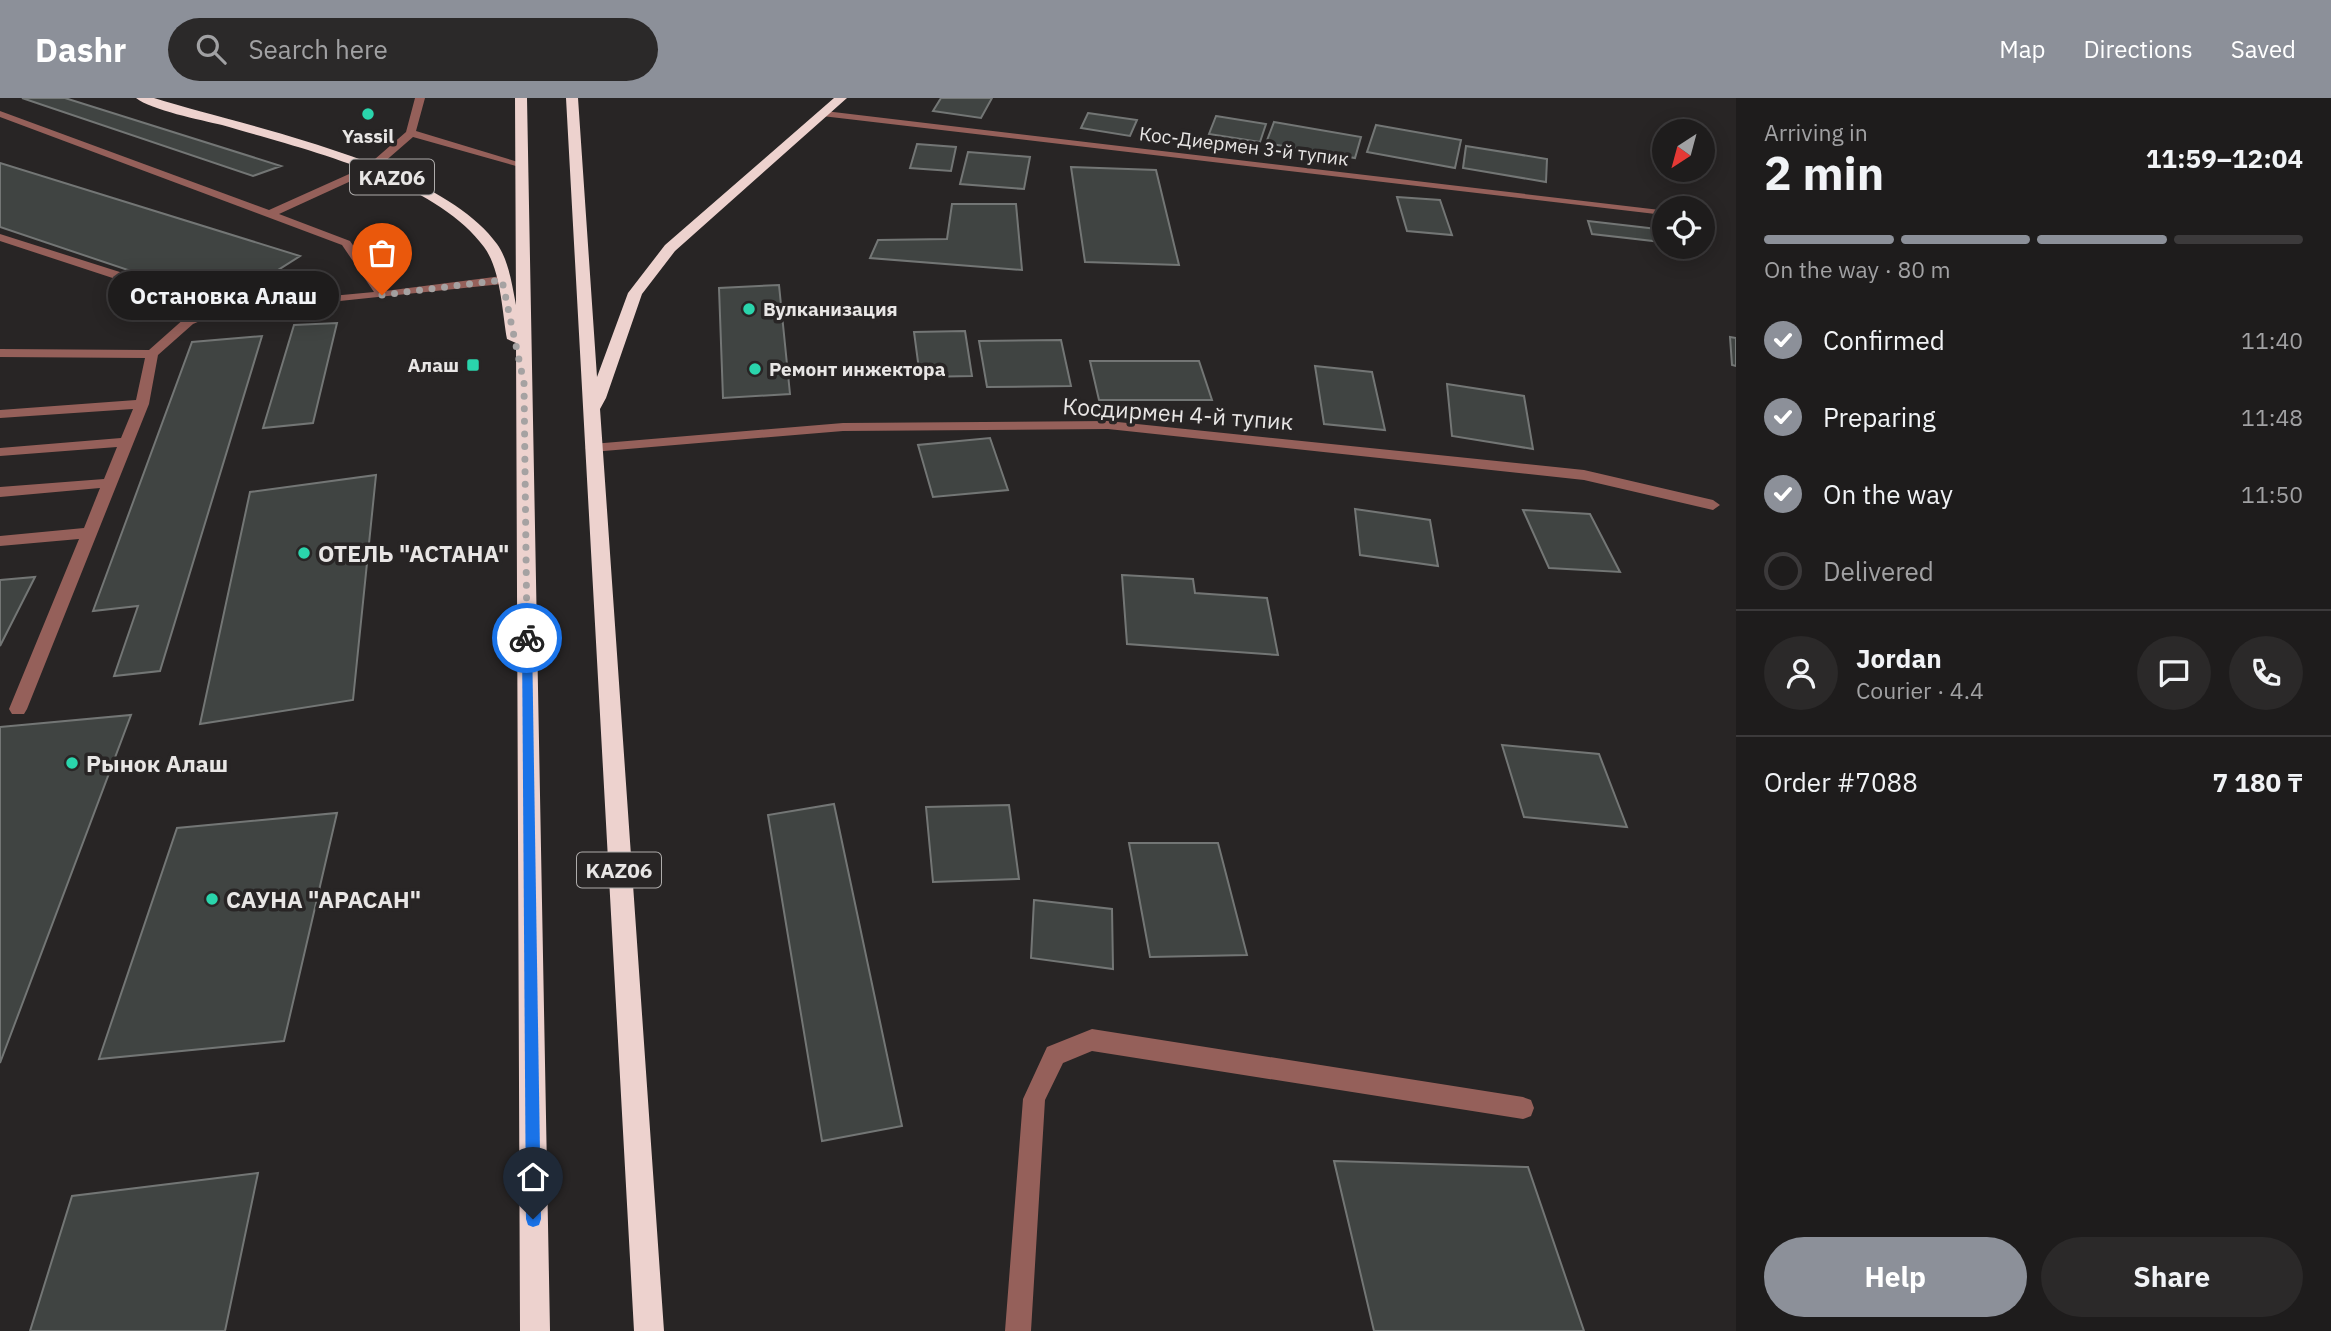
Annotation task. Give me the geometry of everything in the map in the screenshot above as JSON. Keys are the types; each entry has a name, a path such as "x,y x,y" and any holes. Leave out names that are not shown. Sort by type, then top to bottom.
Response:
{"highway":[{"name":"KАZ06","path":"142,98 371,168 418,189 464,218 492,247 502,280 524,383"},
{"name":"KАZ06","path":"521,98 535,1331"},
{"name":"KАZ06","path":"572,98 649,1331"},
{"path":"591,410 598,398 635,293 670,248 841,98"}],"street":[{"path":"270,214 371,168 411,133 420,98"},
{"path":"0,114 346,243 382,295"},
{"name":"Кос-Диермен 3-й тупик","path":"825,114 1652,212"},
{"path":"411,133 523,166"},
{"path":"0,237 141,283 214,312"},
{"path":"18,709 142,404 152,354 189,321 214,312 502,280"},
{"path":"1,352 152,354"},
{"path":"0,414 142,404"},
{"name":"Косдирмен 4-й тупик","path":"592,448 843,427 1108,425 1584,475 1713,505"},
{"path":"0,452 126,442"},
{"path":"0,492 109,483"},
{"path":"0,541 90,533"},
{"path":"1018,1331 1034,1099 1055,1055 1092,1040 1523,1108"}],"building":[{"path":"22,98 65,98 281,166 253,176"},
{"path":"941,98 992,98 981,118 933,111"},
{"path":"1088,113 1137,120 1130,136 1081,128"},
{"path":"1216,116 1266,124 1260,142 1209,134"},
{"path":"1274,122 1361,137 1355,158 1266,143"},
{"path":"1376,125 1461,140 1455,168 1367,152"},
{"path":"917,144 956,147 951,171 910,168"},
{"path":"1466,146 1547,159 1546,182 1463,168"},
{"path":"968,152 1030,157 1024,189 960,184"},
{"path":"0,163 300,256 226,303 0,227"},
{"path":"1071,167 1156,170 1179,265 1085,262"},
{"path":"1397,197 1440,200 1452,235 1407,231"},
{"path":"952,204 1016,204 1022,270 870,258 878,240 947,239"},
{"path":"1588,221 1652,228 1652,241 1592,234"},
{"path":"779,285 790,394 723,398 719,288"},
{"path":"337,323 313,423 263,428 294,325"},
{"path":"965,331 972,376 920,377 914,332"},
{"path":"262,336 160,671 114,676 138,606 93,611 192,342"},
{"path":"1730,337 1736,338 1736,366 1732,365"},
{"path":"1061,340 1071,386 987,387 979,341"},
{"path":"1090,361 1199,361 1212,400 1099,400"},
{"path":"1315,366 1372,372 1385,430 1324,424"},
{"path":"1447,384 1524,396 1533,449 1452,436"},
{"path":"990,438 1008,490 933,497 918,445"},
{"path":"376,475 353,700 200,724 250,492"},
{"path":"1355,509 1430,520 1438,566 1360,555"},
{"path":"1523,510 1590,514 1620,572 1549,568"},
{"path":"1122,575 1193,579 1195,593 1267,598 1278,655 1127,644"},
{"path":"35,577 0,646 0,580"},
{"path":"131,715 0,1063 0,727"},
{"path":"1502,745 1599,754 1627,827 1524,817"},
{"path":"834,804 902,1126 822,1141 768,815"},
{"path":"1009,805 1019,879 933,882 926,807"},
{"path":"337,813 284,1041 99,1059 177,828"},
{"path":"1129,843 1218,843 1247,955 1150,957"},
{"path":"1034,900 1112,909 1113,969 1031,958"},
{"path":"1334,1161 1528,1167 1584,1331 1374,1331"},
{"path":"258,1173 225,1331 30,1331 72,1196"}],"way so far":[{"path":"382,295 502,280 524,383 527,638"}],"place":[{"name":"Yassil","path":"368,114"},
{"name":"Остановка Алаш","path":"382,295"},
{"name":"Вулканизация","path":"749,309"},
{"name":"Алаш","path":"473,365"},
{"name":"Ремонт инжектора","path":"755,369"},
{"name":"ОТЕЛЬ \"АСТАНА\"","path":"304,553"},
{"name":"Рынок Алаш","path":"72,763"},
{"name":"САУНА \"АРАСАН\"","path":"212,899"}],"route":[{"path":"527,638 533,1219"}]}
